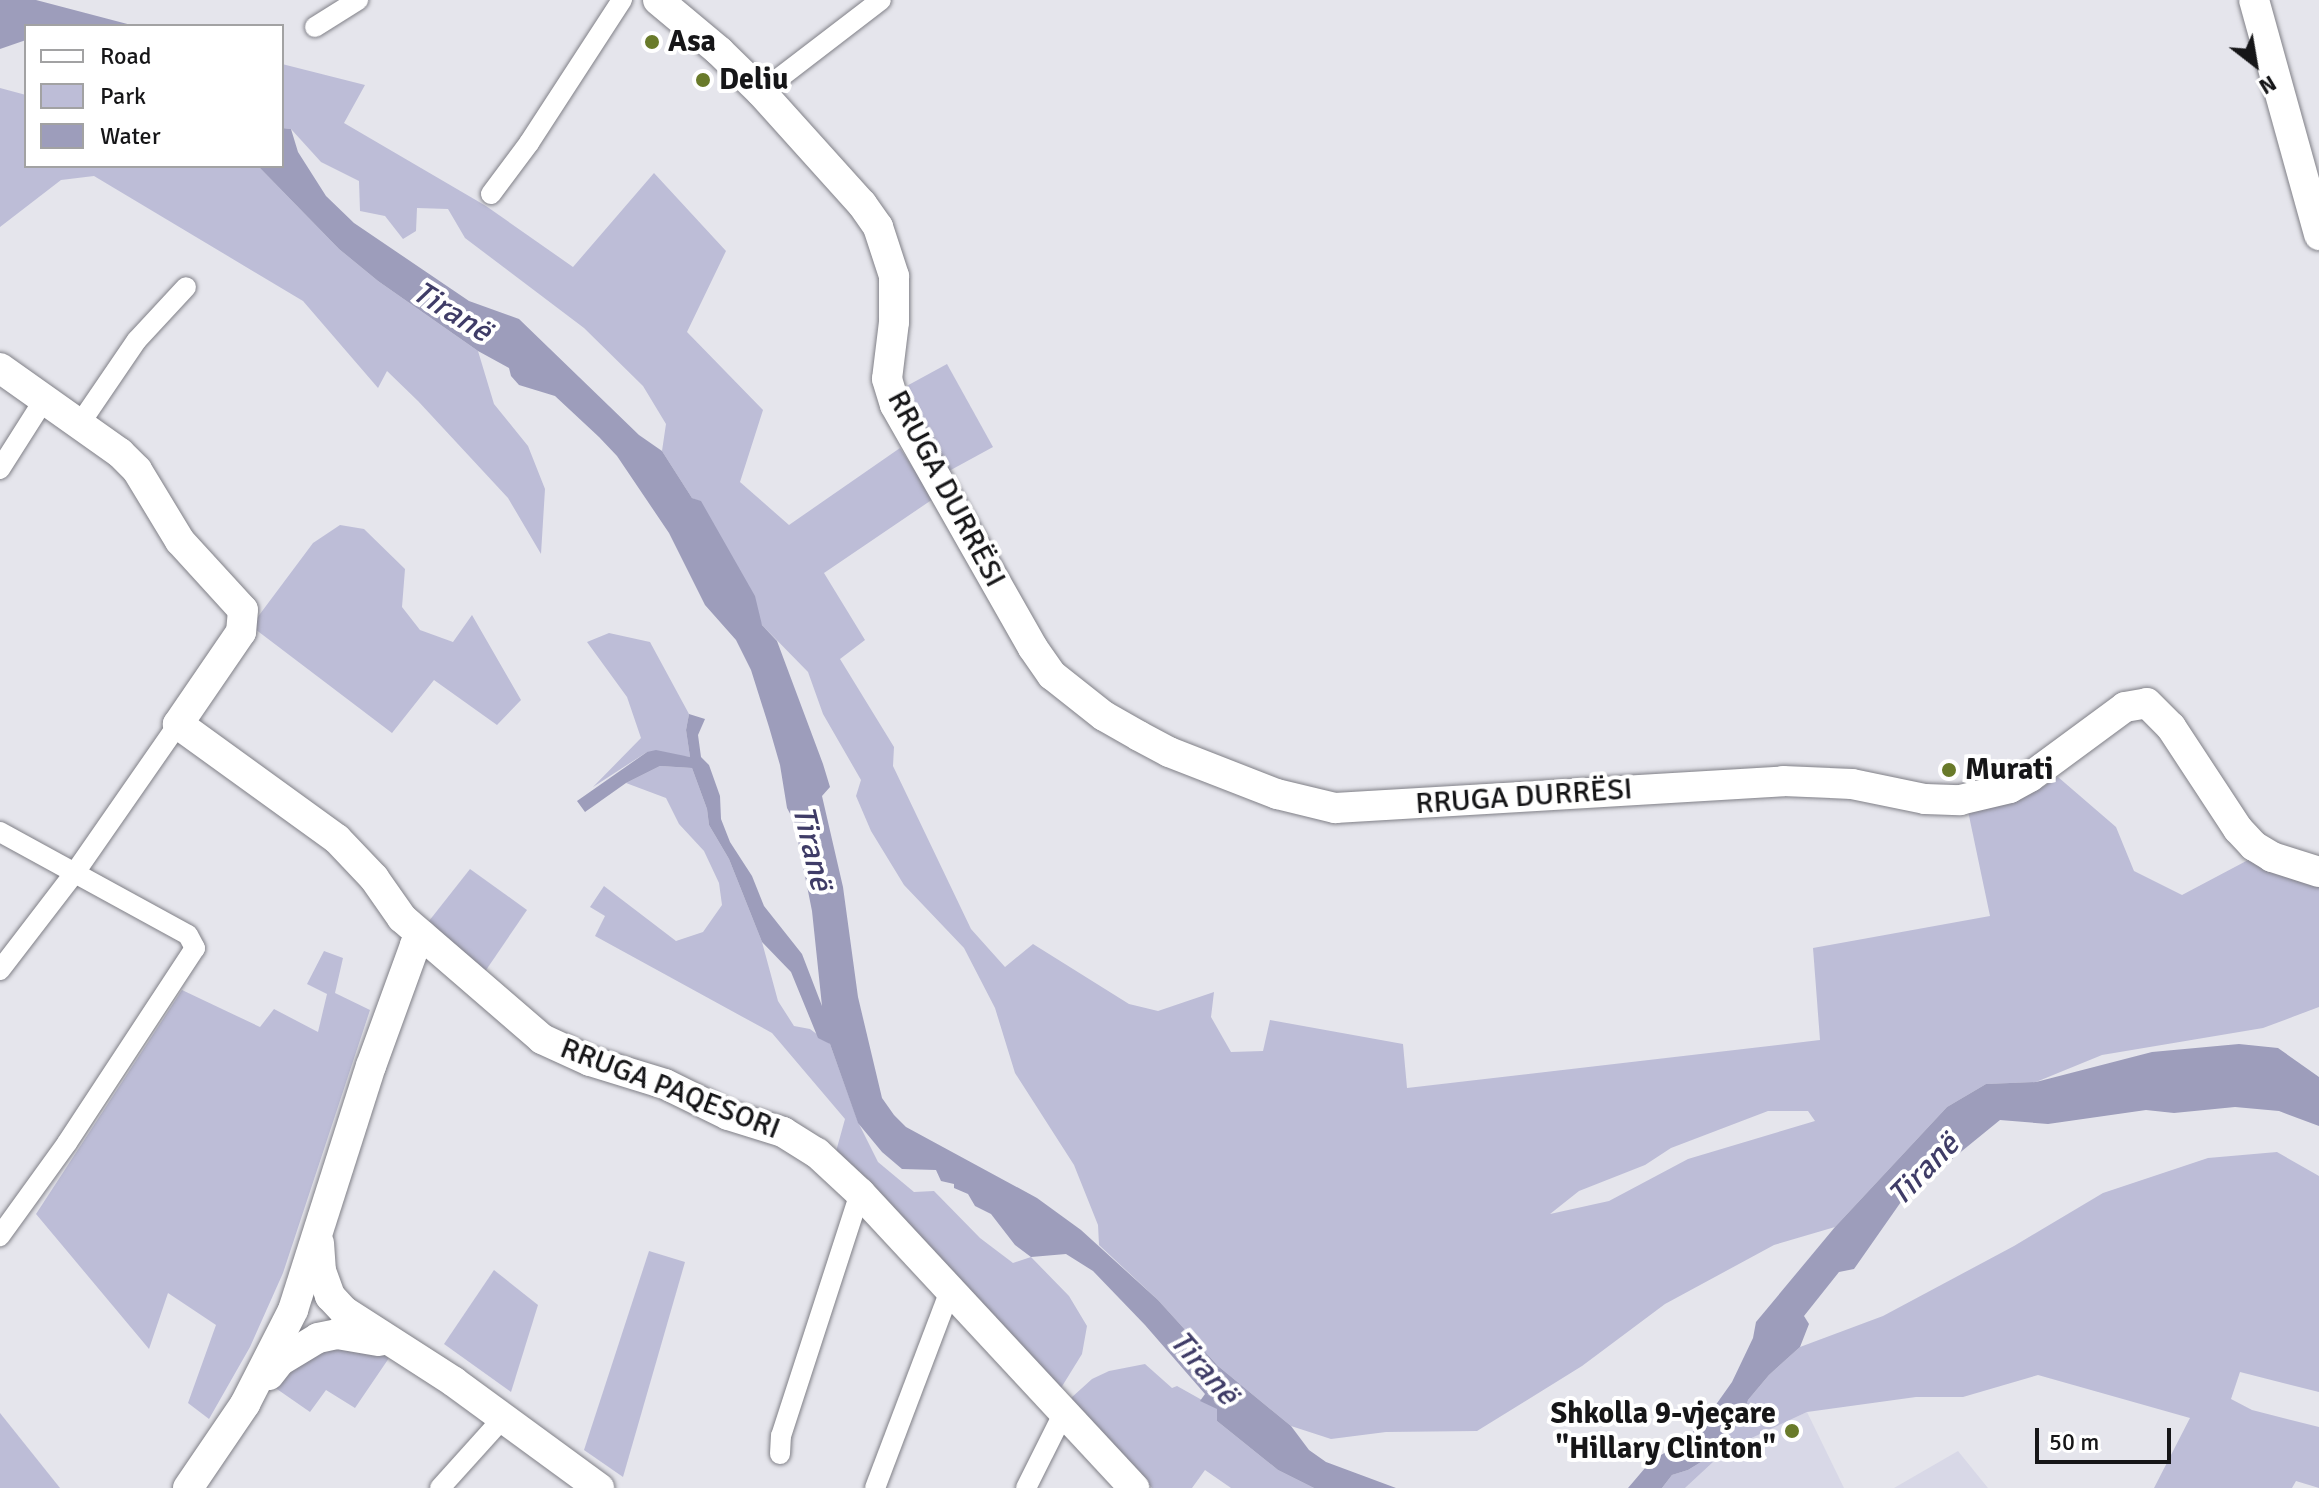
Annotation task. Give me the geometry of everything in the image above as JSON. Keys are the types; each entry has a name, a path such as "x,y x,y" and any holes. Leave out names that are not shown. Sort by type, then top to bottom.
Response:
{"street":[{"path":"315,27 358,0"},
{"path":"491,194 529,143 622,0"},
{"path":"658,0 719,51 761,92 881,0"},
{"path":"2254,0 2319,235"},
{"name":"RRUGA DURRËSI","path":"761,92 862,204 878,227 894,276 889,393 1033,648 1052,675 1104,716 1159,747 1277,794 1335,808 1783,781 1852,784 1925,799 1960,800 2010,788 2030,777 2125,707 2147,703 2171,727 2238,829 2254,846 2272,857 2319,872"},
{"path":"81,422 137,340 186,287"},
{"path":"0,368 81,422 137,470 174,532 243,610 241,632 76,871 0,970"},
{"path":"0,469 45,398"},
{"name":"RRUGA PAQESORI","path":"178,724 337,839 374,878 392,906 542,1039 590,1061 665,1084 728,1115 783,1132 817,1153 860,1193 1134,1488"},
{"path":"0,832 188,935 195,948 75,1131 0,1236"},
{"path":"245,1404 293,1310 371,1066 415,945 422,935"},
{"path":"780,1454 781,1436 860,1193"},
{"path":"319,1236 321,1271 340,1323"},
{"path":"875,1488 950,1291"},
{"path":"293,1310 308,1303 340,1323 406,1351 599,1488"},
{"path":"188,1488 245,1404 280,1361 340,1323"},
{"path":"1026,1488 1064,1412"},
{"path":"440,1488 503,1418"}],"shaded area":[{"name":"Shkolla 9-vjeçare \"Hillary Clinton\"","path":"1807,1412 1844,1488 1685,1488 1726,1450"},
{"path":"1958,1451 1988,1488 1894,1488"}],"green space":[{"path":"284,65 365,85 344,123 486,206 573,267 654,173 726,251 687,332 763,410 740,482 789,525 900,448 933,499 824,573 865,640 840,659 894,747 893,766 971,929 1005,967 1033,944 1129,1004 1158,1011 1214,992 1211,1017 1231,1052 1263,1051 1270,1020 1403,1044 1407,1088 1820,1040 1813,948 1990,916 1968,811 2005,804 2038,790 2058,777 2116,827 2134,871 2182,895 2250,859 2319,878 2319,1007 2263,1028 2102,1055 2036,1082 1986,1084 1947,1107 1835,1227 1774,1245 1665,1304 1582,1366 1477,1431 1386,1432 1331,1439 1291,1426 1218,1366 1158,1300 1099,1245 1098,1225 1074,1165 1015,1073 995,1008 964,948 904,885 871,831 856,796 861,780 823,714 808,672 762,625 699,501 692,498 662,451 666,424 643,386 584,328 465,238 448,209 417,208 416,231 403,239 385,216 360,211 359,181 321,162 291,129 284,128","holes":["1768,1111 1808,1111 1815,1121 1688,1159 1609,1201 1550,1214 1579,1191 1645,1165 1671,1148"]},
{"path":"0,88 24,94 24,168 260,168 339,249 378,281 478,351 494,404 528,446 545,489 541,554 508,498 418,401 387,371 378,388 303,301 94,176 61,180 0,227"},
{"path":"947,364 993,447 949,471 903,388"},
{"path":"340,525 364,529 405,569 402,607 420,630 453,642 472,615 521,700 497,725 434,680 392,733 251,626 313,543"},
{"path":"609,633 650,642 689,714 686,730 690,757 647,752 593,787 641,738 627,697 587,642"},
{"path":"660,766 692,768 707,809 709,825 729,859 762,942 778,1001 794,1026 810,1029 830,1044 858,1122 878,1162 914,1192 934,1191 980,1238 1013,1263 1031,1257 1069,1296 1087,1326 1082,1354 1061,1388 835,1155 845,1119 772,1033 595,936 605,916 590,907 604,886 676,941 703,932 722,905 719,883 704,851 679,824 666,798 626,783"},
{"path":"470,869 527,910 482,976 429,921"},
{"path":"324,951 343,958 335,993 370,1010 283,1273 250,1347 209,1419 188,1403 216,1325 168,1293 149,1349 36,1214 182,990 260,1027 274,1009 318,1032 327,994 307,984"},
{"path":"2277,1152 2319,1176 2319,1392 2240,1372 2231,1399 2252,1410 2319,1427 2319,1488 2296,1481 2292,1488 2154,1488 2190,1418 2038,1375 1963,1397 1916,1397 1807,1412 1726,1450 1685,1488 1662,1488 1672,1475 1688,1470 1719,1451 1725,1431 1744,1416 1748,1400 1769,1375 1800,1347 1883,1316 2014,1246 2103,1193 2208,1158"},
{"path":"649,1251 685,1262 623,1477 584,1450"},
{"path":"494,1270 538,1305 511,1392 444,1344"},
{"path":"367,1346 389,1358 355,1408 326,1390 310,1412 274,1387 310,1352"},
{"path":"1145,1364 1172,1388 1177,1386 1218,1409 1217,1421 1278,1470 1314,1488 1231,1488 1205,1470 1192,1488 1152,1488 1071,1398 1092,1379 1109,1371"},
{"path":"0,1413 60,1488 0,1488"}],"water":[{"path":"0,0 36,0 127,24 24,24 24,41 0,49"},
{"name":"Tiranë","path":"284,128 291,129 298,152 326,196 354,223 469,301 519,319 639,435 662,451 692,498 701,501 755,596 762,625 777,641 823,764 830,787 822,796 843,887 858,997 882,1098 894,1115 906,1127 1037,1198 1081,1230 1158,1300 1218,1366 1291,1426 1309,1450 1326,1462 1396,1488 1314,1488 1278,1470 1217,1421 1217,1409 1200,1401 1205,1394 1093,1271 1066,1254 1031,1257 1015,1245 991,1214 975,1206 968,1194 954,1188 954,1184 941,1181 936,1170 902,1169 882,1152 858,1123 830,1044 818,1038 791,972 762,942 729,859 709,825 707,809 692,768 660,766 626,783 585,812 577,801 647,752 656,750 690,757 686,730 689,714 705,719 698,735 701,757 709,765 720,796 721,819 730,842 752,876 764,906 802,954 822,1006 812,911 794,821 787,808 780,765 751,670 736,640 705,605 669,533 617,456 555,396 519,385 509,368 478,351 378,281 339,249 260,168 284,168"},
{"name":"Tiranë","path":"2239,1044 2278,1048 2319,1077 2319,1126 2279,1111 2235,1107 2174,1113 2146,1110 2048,1124 2000,1120 1903,1199 1854,1269 1839,1272 1804,1316 1809,1324 1800,1347 1769,1375 1748,1400 1744,1416 1725,1431 1719,1451 1688,1470 1672,1475 1662,1488 1628,1488 1651,1461 1686,1440 1715,1406 1732,1382 1753,1338 1756,1322 1835,1227 1947,1107 1986,1084 2036,1082 2152,1052"}],"place":[{"name":"Asa","path":"652,42"},
{"name":"Deliu","path":"703,80"},
{"name":"Murati","path":"1949,770"},
{"name":"Shkolla 9-vjeçare \"Hillary Clinton\"","path":"1792,1431"}]}
